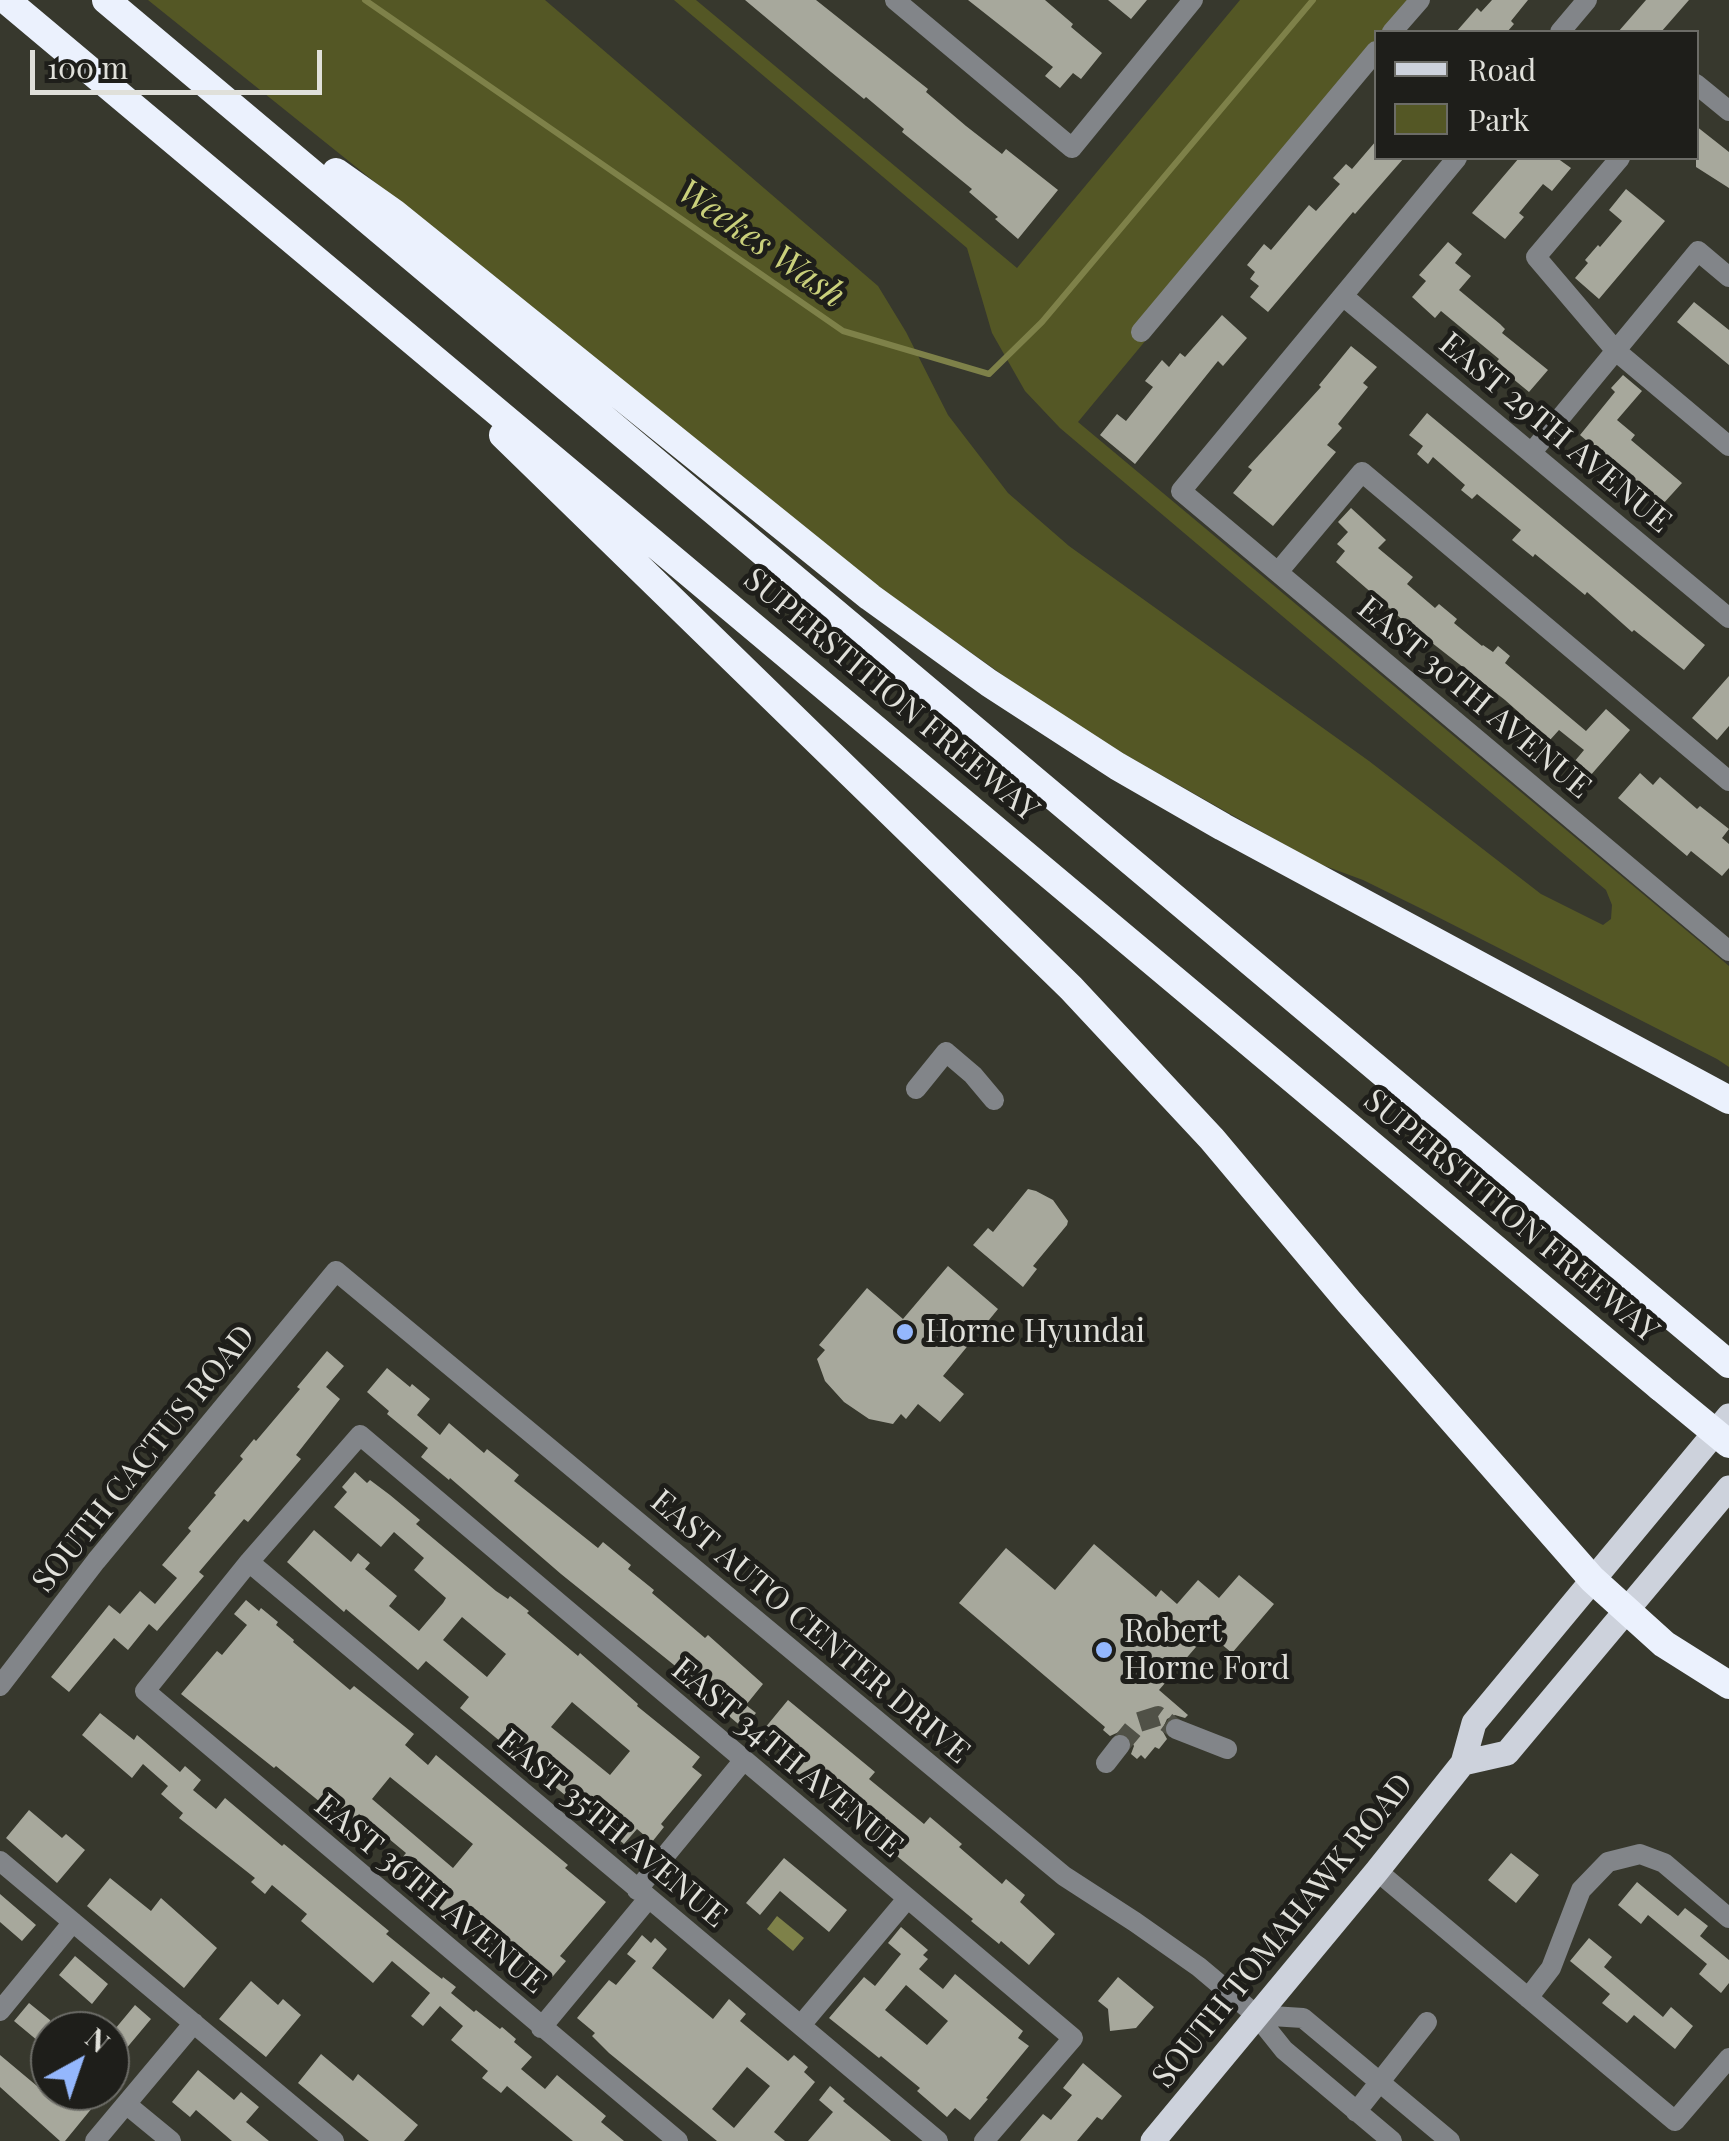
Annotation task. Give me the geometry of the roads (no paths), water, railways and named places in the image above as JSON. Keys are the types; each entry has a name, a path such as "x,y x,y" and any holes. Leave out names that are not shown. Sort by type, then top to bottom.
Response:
{"highway":[{"name":"SUPERSTITION FREEWAY","path":"6,0 1729,1444"},
{"name":"SUPERSTITION FREEWAY","path":"106,0 1729,1364"},
{"path":"141,29 394,214 870,597 989,683 1117,766 1224,828 1729,1100"},
{"path":"394,323 534,466 1071,988 1211,1137 1349,1302 1592,1579 1664,1644 1729,1684"}],"main road":[{"name":"SOUTH TOMAHAWK ROAD","path":"1153,2141 1463,1763 1474,1723 1729,1416"},
{"path":"1463,1763 1507,1753 1729,1488"}],"street":[{"path":"896,0 1072,148 1193,0"},
{"path":"1394,30 1420,0"},
{"path":"1562,30 1587,0"},
{"path":"1141,332 1374,53"},
{"path":"1699,86 1729,111"},
{"path":"1343,296 1455,160"},
{"path":"1618,160 1536,257 1616,351 1729,446"},
{"path":"1532,452 1698,251 1729,277"},
{"name":"EAST 29TH AVENUE","path":"1343,296 1729,618"},
{"name":"EAST 30TH AVENUE","path":"1343,296 1181,492 1729,950"},
{"path":"1278,572 1362,472 1729,780"},
{"path":"916,1089 946,1052 994,1100"},
{"name":"SOUTH CACTUS ROAD","path":"0,1686 96,1561 336,1271"},
{"name":"EAST AUTO CENTER DRIVE","path":"336,1271 1064,1876 1200,1968 1256,2015 1284,2050 1392,2141"},
{"name":"EAST 34TH AVENUE","path":"249,1562 360,1435 1073,2038 984,2141"},
{"name":"EAST 36TH AVENUE","path":"249,1562 145,1691 678,2141"},
{"name":"EAST 35TH AVENUE","path":"249,1562 938,2141"},
{"path":"1176,1729 1226,1750"},
{"path":"1106,1763 1120,1744"},
{"path":"541,2028 743,1761"},
{"path":"1528,1998 1551,1968 1581,1890 1608,1862 1640,1854 1664,1863 1729,1918"},
{"path":"0,1861 334,2141"},
{"path":"1377,1871 1675,2121 1729,2058"},
{"path":"802,2025 907,1898"},
{"path":"0,2012 74,1922"},
{"path":"1256,2015 1303,2018 1450,2141"},
{"path":"1356,2112 1427,2022"},
{"path":"130,2099 194,2023"},
{"path":"130,2107 171,2141"},
{"path":"95,2141 120,2111"}],"waterway":[{"name":"Weekes Wash","path":"365,0 843,331 989,374 1042,322 1313,0"}],"tunnel":[{"path":"1120,1745 1139,1722 1158,1716 1176,1729"}],"place":[{"name":"Horne Hyundai","path":"905,1332"},
{"name":"Robert Horne Ford","path":"1104,1650"}]}
